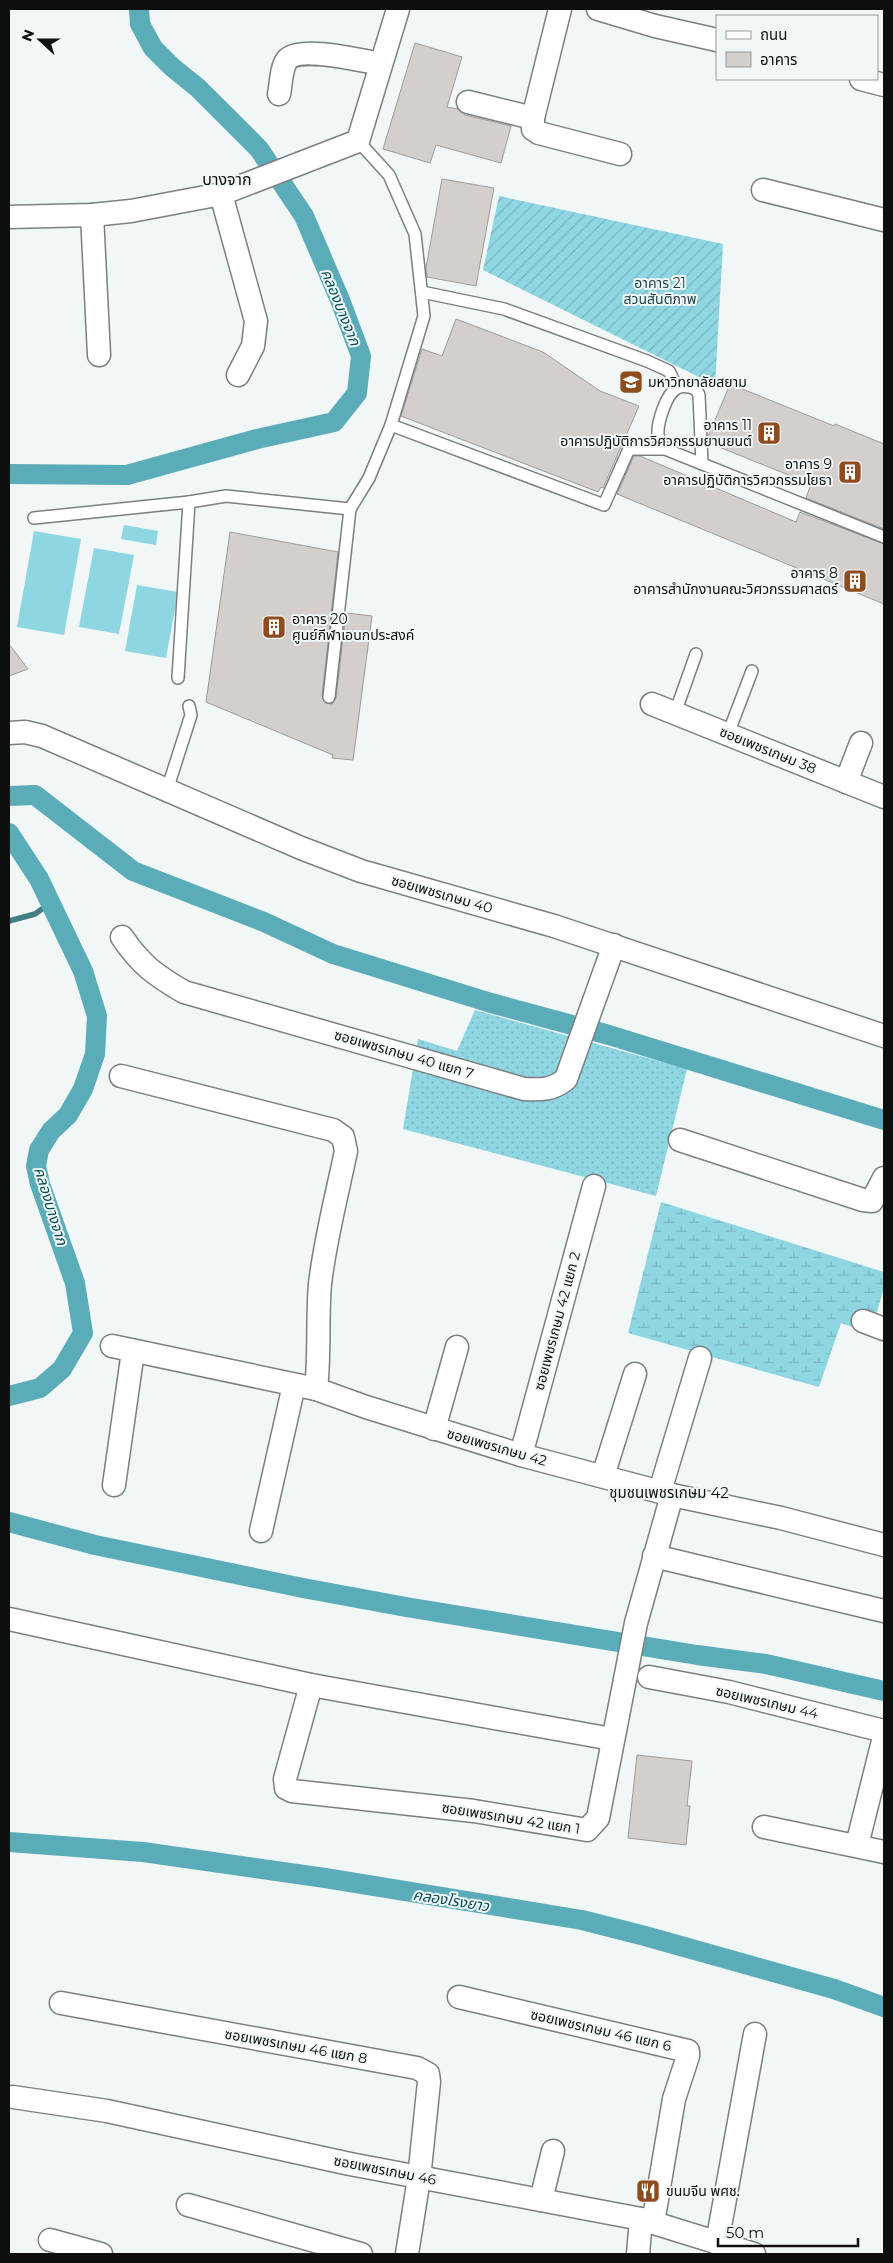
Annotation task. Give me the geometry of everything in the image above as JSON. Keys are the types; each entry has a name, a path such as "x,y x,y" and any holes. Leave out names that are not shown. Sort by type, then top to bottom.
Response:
{"street":[{"path":"9,217 92,215 131,211 221,194 358,141 398,9"},
{"path":"560,9 533,118 533,129 539,133 620,154"},
{"path":"598,9 655,26 716,40"},
{"path":"279,94 286,63 294,56 312,53 381,64"},
{"path":"865,80 884,85"},
{"path":"468,102 533,118"},
{"path":"763,190 884,220"},
{"path":"221,194 256,321 253,346 238,375"},
{"path":"92,215 100,355"},
{"name":"ซอยเพชรเกษม 38","path":"652,704 884,797"},
{"name":"ซอยเพชรเกษม 40","path":"9,733 25,732 42,736 301,848 360,871 554,926 884,1036"},
{"path":"846,782 861,743"},
{"name":"ซอยเพชรเกษม 40 แยก 7","path":"122,937 132,951 155,975 184,992 524,1089 544,1090 559,1085 566,1079 614,946"},
{"path":"121,1076 332,1130 343,1138 346,1151 324,1255 320,1286 319,1359 316,1389"},
{"path":"680,1140 863,1200 872,1201 878,1194 884,1178"},
{"name":"ซอยเพชรเกษม 42 แยก 2","path":"521,1455 594,1186"},
{"path":"863,1321 884,1329"},
{"path":"434,1429 457,1347"},
{"name":"ซอยเพชรเกษม 42","path":"114,1485 122,1349 316,1389 434,1429 521,1455 666,1493 781,1518 884,1545"},
{"name":"ซอยเพชรเกษม 42 แยก 1","path":"311,1685 285,1779 286,1788 292,1791 474,1811 587,1830 598,1818 631,1644 654,1556 666,1493 700,1358"},
{"path":"603,1476 635,1374"},
{"path":"262,1531 294,1385"},
{"path":"654,1556 884,1611"},
{"path":"9,1619 311,1685 612,1739"},
{"name":"ซอยเพชรเกษม 44","path":"649,1677 729,1692 884,1730"},
{"path":"856,1845 884,1737"},
{"path":"764,1827 884,1852"},
{"name":"ซอยเพชรเกษม 46 แยก 6","path":"459,1997 688,2051 674,2099 647,2221"},
{"name":"ซอยเพชรเกษม 46 แยก 8","path":"61,2003 418,2068 428,2074 429,2082 418,2178"},
{"path":"717,2243 755,2034"},
{"name":"ซอยเพชรเกษม 46","path":"13,2097 107,2111 418,2178 647,2221 754,2254"},
{"path":"541,2200 554,2152"},
{"path":"407,2254 418,2178"},
{"path":"188,2205 361,2254"},
{"path":"638,2254 647,2221"},
{"path":"50,2240 101,2254"}],"lane":[{"path":"329,697 350,509 369,478 391,425 424,316 415,234 389,175 358,141"},
{"path":"422,292 504,309 647,360 668,371 677,388"},
{"path":"665,449 658,437 659,422 670,395 677,388 687,386 696,389 699,395 702,464"},
{"path":"391,425 604,505 629,449 665,449 884,537"},
{"path":"34,518 189,502 226,496 350,509"},
{"path":"178,678 189,502"},
{"path":"675,713 696,654"},
{"path":"728,734 752,671"},
{"path":"167,790 191,714 189,706"}],"green space":[{"name":"อาคาร 21 สวนสันติภาพ","path":"499,196 723,244 715,385 483,270"},
{"path":"124,525 158,531 156,545 121,539"},
{"path":"34,531 81,539 64,635 17,627"},
{"path":"94,548 134,555 119,634 79,627"},
{"path":"137,585 178,592 166,658 125,651"},
{"path":"475,1010 687,1069 656,1196 403,1129 418,1039 457,1051"},
{"path":"661,1202 884,1272 884,1287 871,1334 841,1323 819,1387 628,1333"}],"building":[{"path":"415,43 462,57 447,107 458,109 465,115 511,126 501,163 436,145 430,163 383,149"},
{"path":"442,179 494,188 476,286 427,277 426,268"},
{"path":"456,319 543,352 600,391 639,406 603,488 601,487 598,492 401,416 422,349 442,356"},
{"path":"730,384 884,444 884,529 806,498 811,484 709,443 708,437"},
{"path":"634,456 640,456 796,522 800,512 884,544 884,604 617,494"},
{"name":"อาคาร 20 ศูนย์กีฬาเอนกประสงค์","path":"230,532 338,552 322,696 325,703 332,704 336,698 346,613 372,616 353,760 332,758 333,755 206,702"},
{"path":"9,644 28,669 9,676"},
{"path":"637,1755 692,1761 687,1806 690,1806 686,1845 628,1838"}],"waterway":[{"name":"คลองบางจาก","path":"9,474 127,475 257,439 334,422 357,393 361,356 340,300 304,216 259,149 198,88 172,67 153,48 140,24 139,9"},
{"path":"9,796 35,795 133,871 264,922 333,954 491,1003 609,1035 884,1120"},
{"name":"คลองบางจาก","path":"9,833 39,879 83,971 97,1016 95,1054 83,1089 68,1115 51,1131 39,1150 36,1166 40,1184 75,1283 83,1333 62,1369 40,1388 9,1396"},
{"path":"9,921 35,914 49,904"},
{"path":"9,1522 95,1545 303,1588 697,1655 766,1664 884,1691"},
{"name":"คลองโรงยาว","path":"9,1842 143,1852 325,1878 582,1920 834,1989 884,2007"}],"place":[{"name":"มหาวิทยาลัยสยาม","path":"631,382"},
{"name":"อาคาร 11 อาคารปฏิบัติการวิศวกรรมยานยนต์","path":"769,433"},
{"name":"อาคาร 9 อาคารปฏิบัติการวิศวกรรมโยธา","path":"850,472"},
{"name":"อาคาร 8 อาคารสำนักงานคณะวิศวกรรมศาสตร์","path":"855,581"},
{"name":"อาคาร 20 ศูนย์กีฬาเอนกประสงค์","path":"274,627"},
{"name":"ขนมจีน พศช.","path":"648,2191"}],"district":[{"name":"บางจาก","path":"227,179"},
{"name":"ชุมชนเพชรเกษม 42","path":"669,1492"}]}
